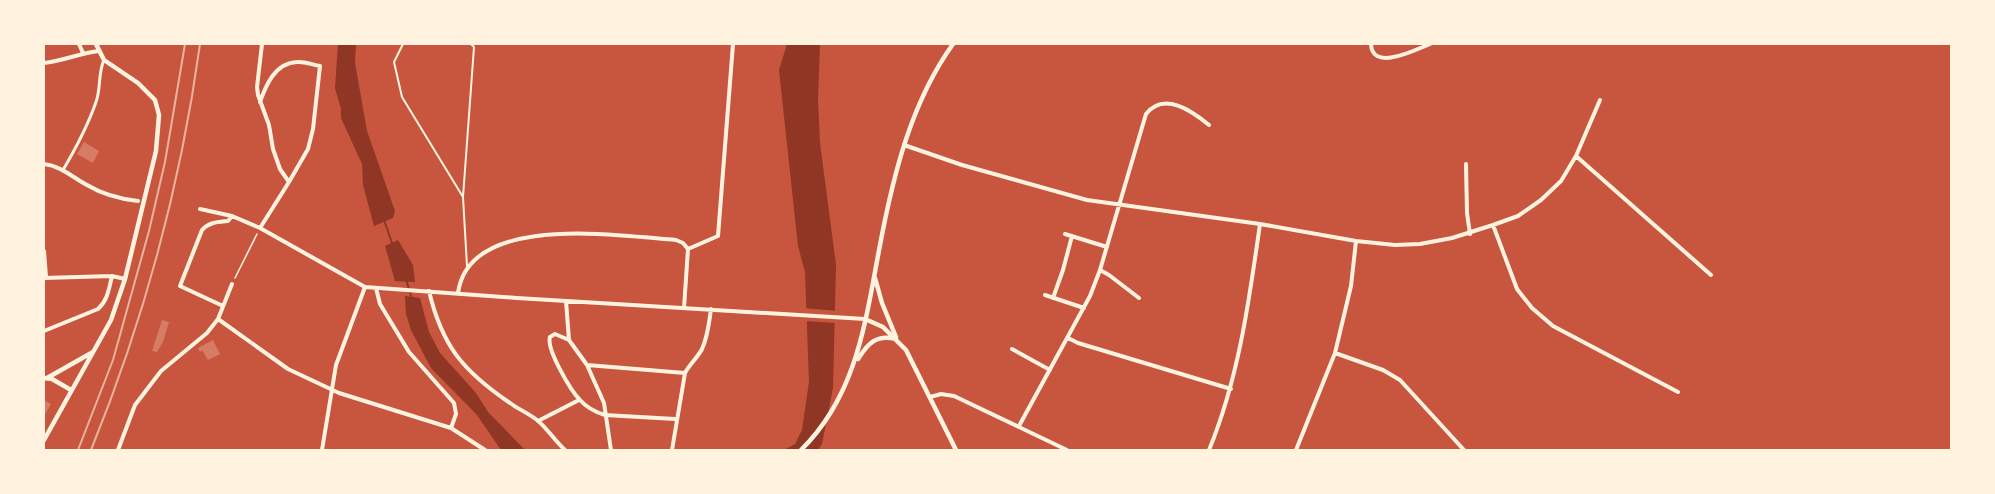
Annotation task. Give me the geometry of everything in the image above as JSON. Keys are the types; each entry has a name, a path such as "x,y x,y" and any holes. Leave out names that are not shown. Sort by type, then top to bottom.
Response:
{"street":[{"path":"80,44 83,53"},
{"path":"44,440 111,320 125,279 156,152 159,115 155,100 146,90 104,60 96,44"},
{"path":"262,44 257,87 269,125 273,149 280,169 289,182"},
{"path":"688,249 718,236 733,44"},
{"path":"801,450 831,414 855,364 891,195 904,146 914,116 932,76 953,44"},
{"path":"1371,44 1375,56 1382,58 1397,56 1430,44"},
{"path":"44,63 99,51"},
{"path":"63,170 76,148 97,101 104,60"},
{"path":"260,102 270,78 288,64 297,62 320,66 313,129 308,149 260,228"},
{"path":"904,146 1026,184 1087,200 1260,224 1356,241 1420,244 1470,234 1518,216 1553,191 1576,156 1600,100"},
{"path":"1019,426 1068,338 1100,270 1146,114 1152,106 1165,103 1197,115 1209,125"},
{"path":"1576,156 1711,275"},
{"path":"44,164 63,170 97,190 138,201"},
{"path":"1466,164 1470,234"},
{"path":"200,209 232,216 260,228 366,286 376,288 865,319 884,327 913,361 956,450"},
{"path":"223,306 180,286 202,230 214,222 228,221 232,216"},
{"path":"1209,450 1231,389 1242,343 1260,224"},
{"path":"1493,225 1517,289 1532,308 1552,326 1678,392"},
{"path":"458,293 459,283 468,266 497,245 512,240 554,233 676,240 688,249 684,308"},
{"path":"1065,234 1107,247"},
{"path":"1053,298 1072,236"},
{"path":"1296,450 1335,353 1351,286 1356,241"},
{"path":"44,251 45,278 112,276 125,279"},
{"path":"1100,270 1109,274 1139,298"},
{"path":"874,275 897,340"},
{"path":"44,331 98,309 106,300 112,276"},
{"path":"118,450 135,405 161,371 207,333 218,319 232,284"},
{"path":"322,450 331,389 344,342 366,286"},
{"path":"376,288 380,304 409,352 454,403 456,414 451,428"},
{"path":"429,291 434,314 443,336 465,368 480,382 538,421 565,450"},
{"path":"1045,295 1083,308"},
{"path":"566,301 569,340"},
{"path":"672,450 675,419 684,374 701,351 707,334 711,309"},
{"path":"218,319 288,369 331,389 451,428 485,450"},
{"path":"611,450 605,414 604,403 587,365 569,340 555,334 548,342 566,378 579,400 594,412 605,414 675,419"},
{"path":"855,364 867,346 875,339 889,337 897,340"},
{"path":"1068,338 1078,344 1231,389"},
{"path":"1012,349 1050,370"},
{"path":"45,378 96,350"},
{"path":"1335,353 1383,370 1400,380 1464,450"},
{"path":"587,365 684,374"},
{"path":"45,378 71,390"},
{"path":"930,397 941,394 954,396 1067,450"},
{"path":"538,421 579,400"}],"lane":[{"path":"403,44 394,62 402,98 463,197"},
{"path":"468,266 463,197 474,47 471,44"}],"path":[{"path":"232,284 260,228"}],"shaded area":[{"path":"338,44 356,44 355,63 367,131 395,211 393,218 374,226 363,185 362,164 341,118 335,88"},
{"path":"787,44 820,44 818,99 820,143 836,265 833,388 822,444 818,450 784,450 795,444 802,430 809,382 805,272 798,246 779,70"},
{"path":"398,240 413,265 415,282 395,281 385,246"},
{"path":"405,296 420,298 429,332 440,353 476,393 488,412 525,450 501,450 477,415 431,368 411,330 406,314"}],"pier":[{"path":"803,308 838,311 837,323 804,321"}],"building":[{"path":"84,142 99,151 93,163 77,154"},
{"path":"162,320 169,322 163,342 157,352 152,351"},
{"path":"213,340 220,354 208,360 198,348"},
{"path":"44,400 51,404 44,416"}],"waterway":[{"path":"384,220 392,243"},
{"path":"406,279 412,299"}],"railway":[{"path":"78,450 113,360 149,231 165,162 185,44"},
{"path":"91,450 128,351 158,250 182,148 200,44"}]}
